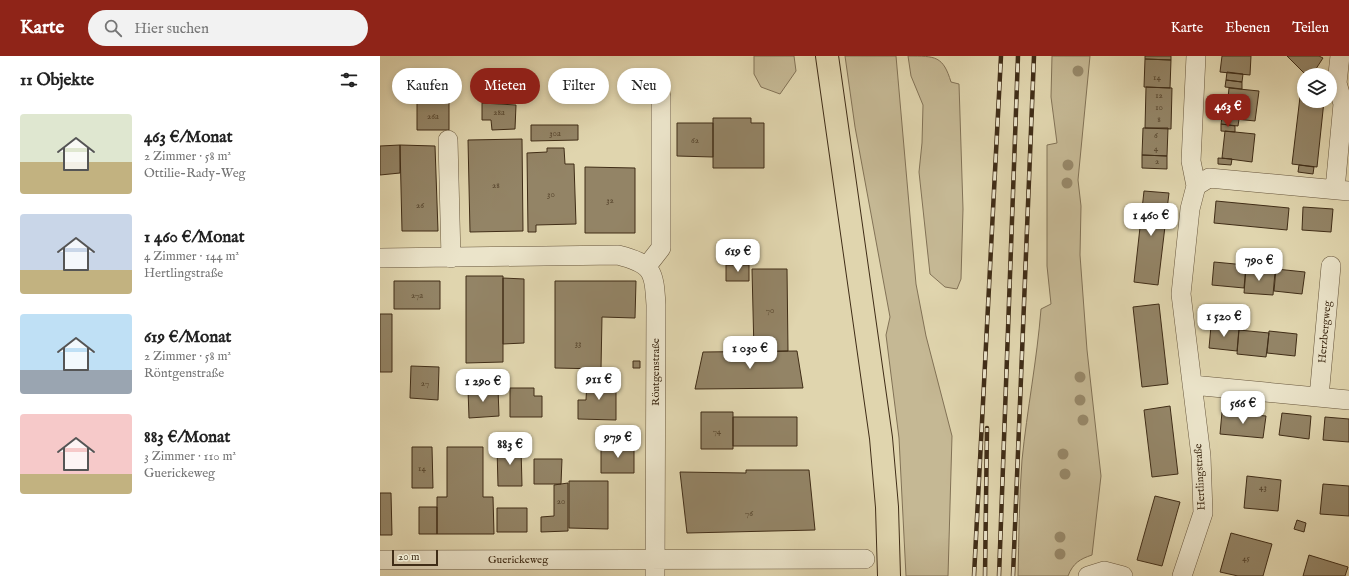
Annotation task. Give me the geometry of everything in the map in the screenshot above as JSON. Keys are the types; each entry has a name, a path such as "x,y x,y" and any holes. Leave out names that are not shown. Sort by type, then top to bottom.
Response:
{"main road":[{"path":"827,56 881,438 887,507 889,576"}],"street":[{"path":"1196,56 1191,161 1196,186 1209,178 1342,190 1343,104 1337,83 1340,56"},
{"path":"380,258 618,255 637,260 647,266 661,248 661,104"},
{"path":"448,140 451,258"},
{"name":"Hertlingstraße","path":"1182,576 1203,513 1201,456 1181,294 1190,209 1196,186"},
{"name":"Röntgenstraße","path":"647,266 654,280 656,305 655,568"},
{"name":"Herzbergweg","path":"1318,397 1331,266"},
{"path":"1192,385 1349,400"},
{"name":"Guerickeweg","path":"380,560 440,568 655,568 865,559"},
{"path":"1088,576 1104,571 1123,576"}],"shaded area":[{"path":"754,56 794,56 796,71 780,94 761,87 754,74"},
{"path":"845,56 896,56 916,284 926,336 952,436 948,576 906,576 899,438 886,335 890,317 855,127"},
{"path":"908,56 925,56 937,59 945,67 951,82 959,84 963,209 961,279 957,289 945,287 930,274 919,172 922,143 923,105 911,76"},
{"path":"1052,56 1090,56 1078,180 1081,206 1080,255 1087,350 1101,476 1092,555 1077,562 1068,576 1018,576 1020,489 1024,441 1041,309 1051,304 1047,266 1047,145 1057,143 1051,97"}],"building":[{"path":"1145,56 1171,56 1171,60 1145,59"},
{"path":"1222,56 1251,56 1250,75 1220,72"},
{"path":"1287,56 1319,56 1323,58 1317,68 1299,68"},
{"path":"1145,59 1171,60 1170,88 1144,87"},
{"path":"1227,72 1243,74 1242,82 1226,80"},
{"path":"1226,80 1242,82 1242,89 1225,87"},
{"path":"1146,87 1172,88 1171,129 1145,128"},
{"path":"1229,88 1259,91 1255,121 1226,118"},
{"path":"417,104 449,104 449,130 417,130"},
{"path":"482,104 516,105 515,129 492,130 491,120 482,120"},
{"path":"1299,108 1323,108 1317,167 1292,164"},
{"path":"1222,117 1239,119 1238,126 1221,124"},
{"path":"713,118 751,118 751,123 764,123 764,168 713,168"},
{"path":"677,123 713,123 713,157 677,156"},
{"path":"1221,124 1235,126 1235,132 1221,131"},
{"path":"531,125 578,125 578,140 531,141"},
{"path":"1143,128 1168,128 1167,156 1142,155"},
{"path":"1225,131 1255,134 1252,162 1222,158"},
{"path":"522,139 523,231 470,232 468,140"},
{"path":"400,145 400,173 380,175 380,146"},
{"path":"400,145 435,146 438,231 402,231"},
{"path":"547,148 564,148 565,164 574,164 576,224 536,225 536,232 528,232 527,153 547,152"},
{"path":"1142,155 1167,156 1167,169 1142,168"},
{"path":"1218,158 1232,159 1231,165 1218,164"},
{"path":"1299,165 1314,167 1313,174 1298,172"},
{"path":"585,167 635,168 635,233 585,233"},
{"path":"1144,191 1169,193 1158,285 1134,282"},
{"path":"1216,201 1289,208 1287,230 1214,223"},
{"path":"1303,207 1333,209 1331,232 1302,230"},
{"path":"1214,262 1246,265 1244,288 1212,285"},
{"path":"726,265 749,265 749,281 726,281"},
{"path":"752,269 787,269 788,351 754,352"},
{"path":"1246,269 1275,272 1273,295 1244,293"},
{"path":"1276,269 1305,272 1302,294 1274,291"},
{"path":"466,276 503,276 503,362 466,363"},
{"path":"503,278 524,279 524,343 503,344"},
{"path":"394,281 440,281 440,309 394,309"},
{"path":"555,281 636,281 635,318 602,317 601,369 555,368"},
{"path":"1159,304 1168,384 1142,387 1133,307"},
{"path":"380,314 392,314 392,372 380,372"},
{"path":"1211,326 1239,328 1237,351 1209,348"},
{"path":"1239,330 1269,333 1266,357 1237,354"},
{"path":"1269,331 1297,334 1295,356 1267,353"},
{"path":"797,351 803,388 695,389 703,352"},
{"path":"633,361 640,361 640,368 633,368"},
{"path":"411,366 439,367 438,400 410,398"},
{"path":"587,380 616,381 616,420 578,419 578,400 586,400"},
{"path":"498,388 499,416 469,418 468,389"},
{"path":"510,388 534,388 534,396 542,396 542,417 510,417"},
{"path":"1170,406 1178,474 1152,477 1144,410"},
{"path":"701,412 733,412 733,449 701,449"},
{"path":"1222,412 1266,416 1263,438 1220,434"},
{"path":"1282,413 1311,416 1309,439 1279,435"},
{"path":"733,417 797,417 797,446 733,446"},
{"path":"1325,417 1349,419 1349,442 1323,440"},
{"path":"601,445 634,445 634,473 601,473"},
{"path":"412,447 432,447 433,488 412,488"},
{"path":"447,447 483,447 483,497 493,497 494,534 437,534 437,497 447,497"},
{"path":"497,447 521,447 522,486 498,486"},
{"path":"534,459 562,459 561,484 534,484"},
{"path":"746,470 809,470 815,530 687,533 680,472 746,473"},
{"path":"1247,476 1281,480 1278,511 1244,508"},
{"path":"569,481 608,481 608,529 569,528"},
{"path":"568,483 568,531 541,532 541,517 554,516 554,485"},
{"path":"1323,484 1349,486 1349,516 1320,514"},
{"path":"380,493 391,493 392,535 380,535"},
{"path":"1155,496 1180,502 1162,566 1137,560"},
{"path":"419,507 437,507 437,534 419,534"},
{"path":"497,508 527,508 527,532 497,532"},
{"path":"1297,520 1306,523 1304,532 1294,529"},
{"path":"1231,533 1272,544 1263,576 1238,576 1220,572"},
{"path":"1309,555 1348,567 1345,576 1303,576"}],"railway":[{"path":"974,576 1001,56"},
{"path":"999,576 1018,56"},
{"path":"1013,576 1034,56"},
{"path":"985,576 987,428"}]}
